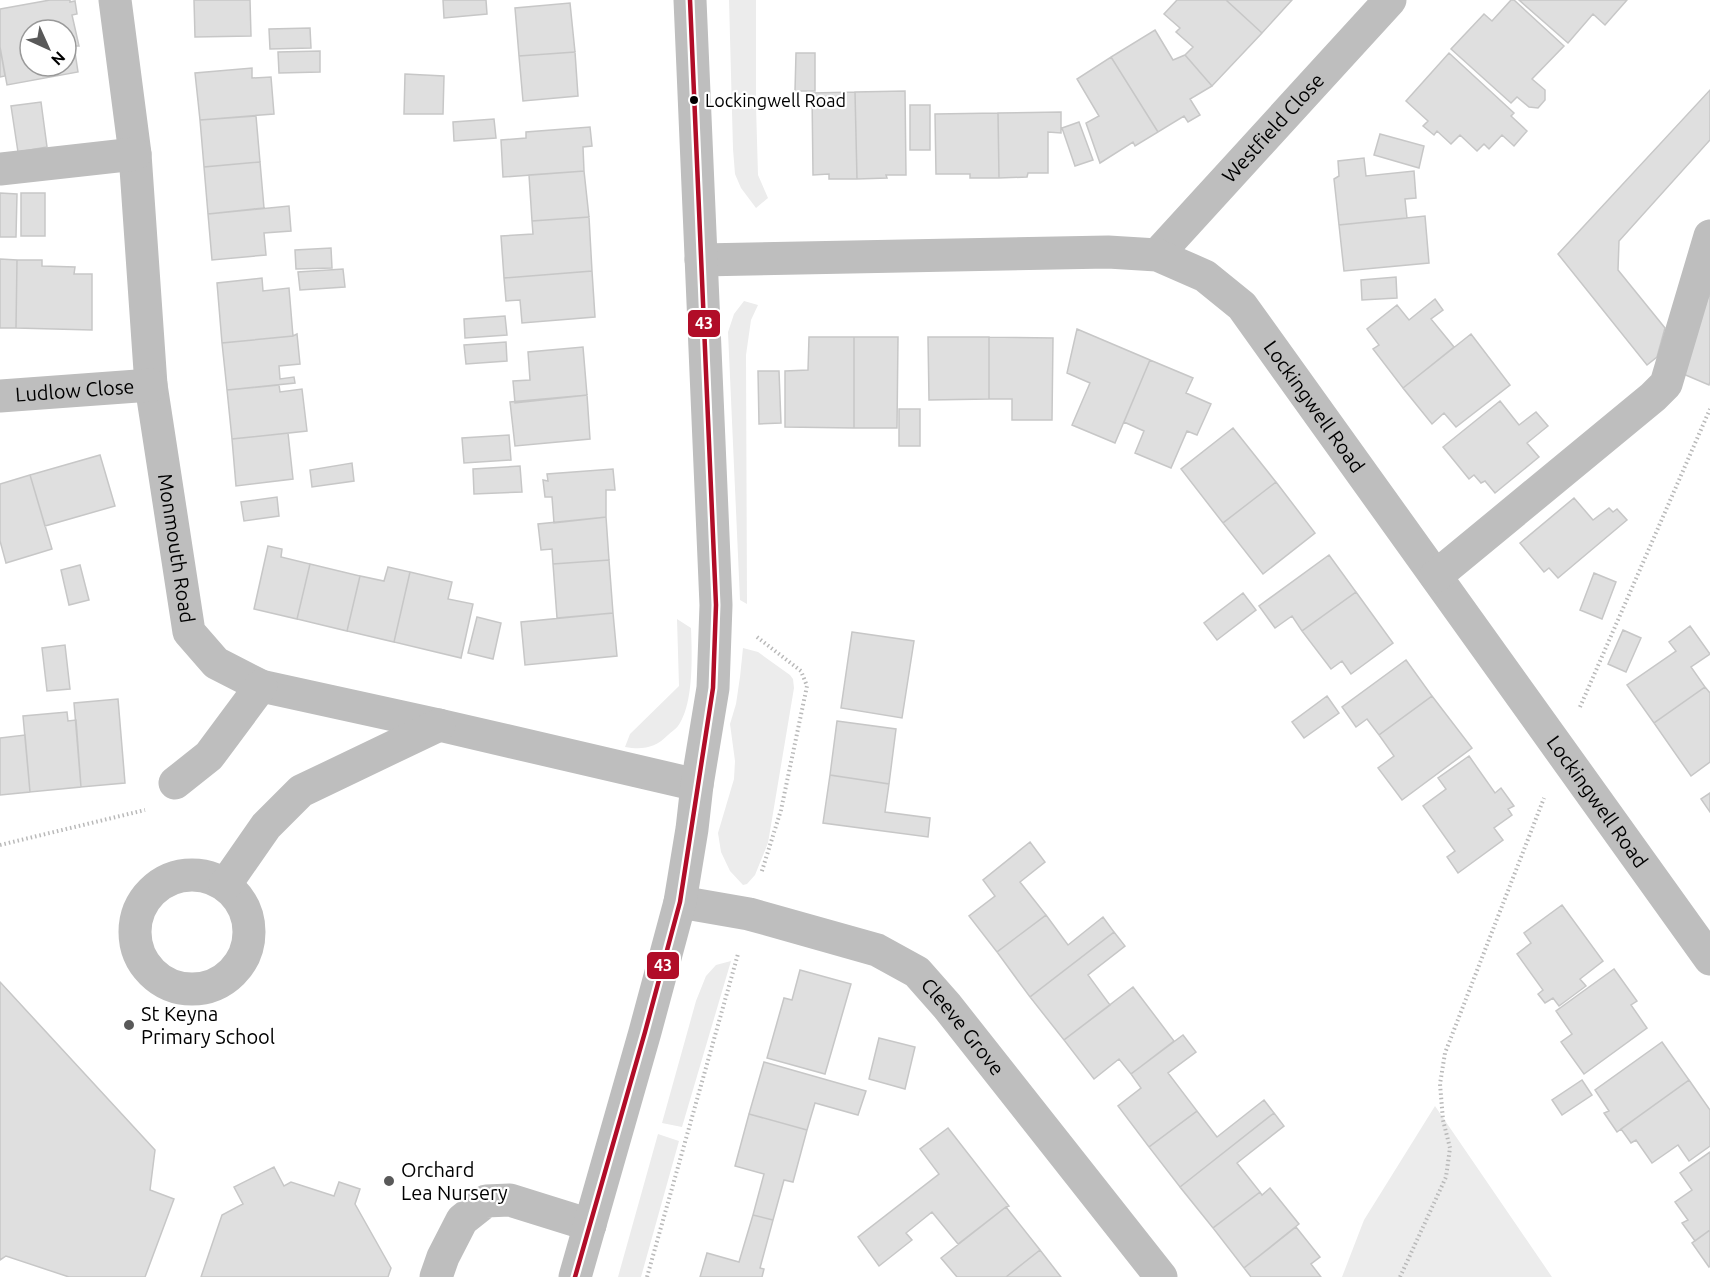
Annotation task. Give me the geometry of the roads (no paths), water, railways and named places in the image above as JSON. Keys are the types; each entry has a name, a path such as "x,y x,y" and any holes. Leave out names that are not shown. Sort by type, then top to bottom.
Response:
{"street":[{"name":"Monmouth Road","path":"115,0 135,154 151,385 189,632 216,663 261,686 697,785"},
{"path":"575,1277 680,902 713,688 716,605 690,0"},
{"name":"Westfield Close","path":"1157,255 1390,0"},
{"path":"0,169 135,154"},
{"path":"1436,576 1666,384 1710,236"},
{"name":"Lockingwell Road","path":"701,260 1108,252 1157,255 1205,276 1242,306 1710,959"},
{"name":"Ludlow Close","path":"0,396 151,385"},
{"path":"175,783 209,756 261,686"},
{"path":"225,885 266,826 301,791 439,725"},
{"name":"Cleeve Grove","path":"680,902 749,914 877,950 917,972 947,1006 1161,1277"},
{"path":"436,1277 443,1257 462,1220 486,1201 510,1200 590,1225"}],"place":[{"name":"Lockingwell Road","path":"694,100"},
{"name":"St Keyna Primary School","path":"129,1025"},
{"name":"Orchard Lea Nursery","path":"389,1181"}]}
